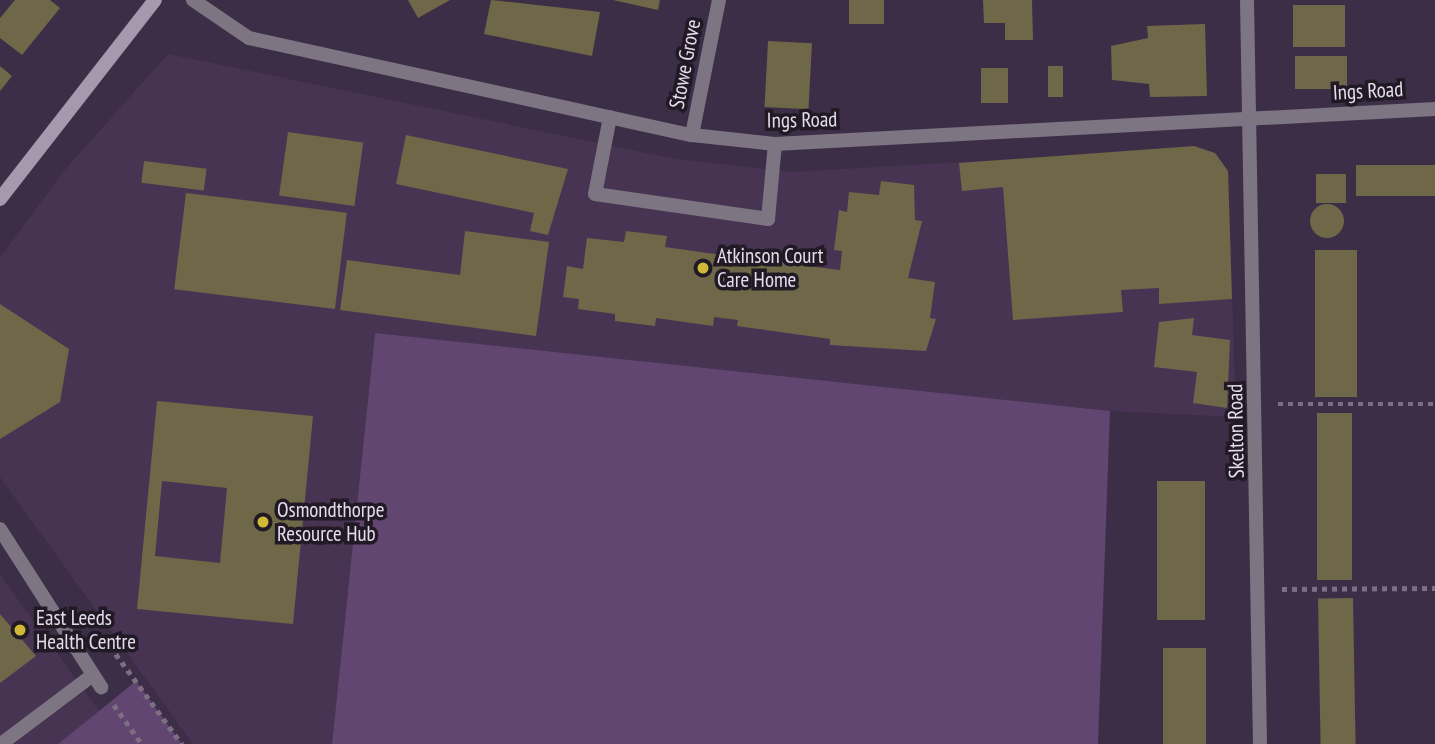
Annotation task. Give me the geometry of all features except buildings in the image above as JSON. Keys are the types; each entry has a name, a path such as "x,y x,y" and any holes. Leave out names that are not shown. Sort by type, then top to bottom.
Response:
{"street":[{"path":"0,199 155,0"},
{"name":"Ings Road","path":"193,0 218,23 249,38 692,135 775,144 1435,109"},
{"name":"Stowe Grove","path":"692,135 719,0"},
{"name":"Skelton Road","path":"1247,0 1260,744"},
{"path":"610,117 596,194 768,219 775,144"},
{"path":"0,529 97,681 1,744"}],"path":[{"path":"1256,404 1435,404"},
{"path":"1258,589 1435,588"},
{"path":"110,646 182,744"},
{"path":"97,681 142,744"}],"shaded area":[{"path":"168,54 675,159 792,172 1205,148 1228,171 1236,417 1110,411 375,333 332,744 193,744 0,477 0,258 63,172"},
{"path":"375,333 1110,411 1098,744 332,744"},
{"name":"East Leeds Health Centre","path":"0,575 99,711 58,744 0,744"},
{"path":"136,681 182,744 58,744 99,711"}],"place":[{"name":"Atkinson Court Care Home","path":"703,268"},
{"name":"Osmondthorpe Resource Hub","path":"263,522"},
{"name":"East Leeds Health Centre","path":"20,630"}]}
